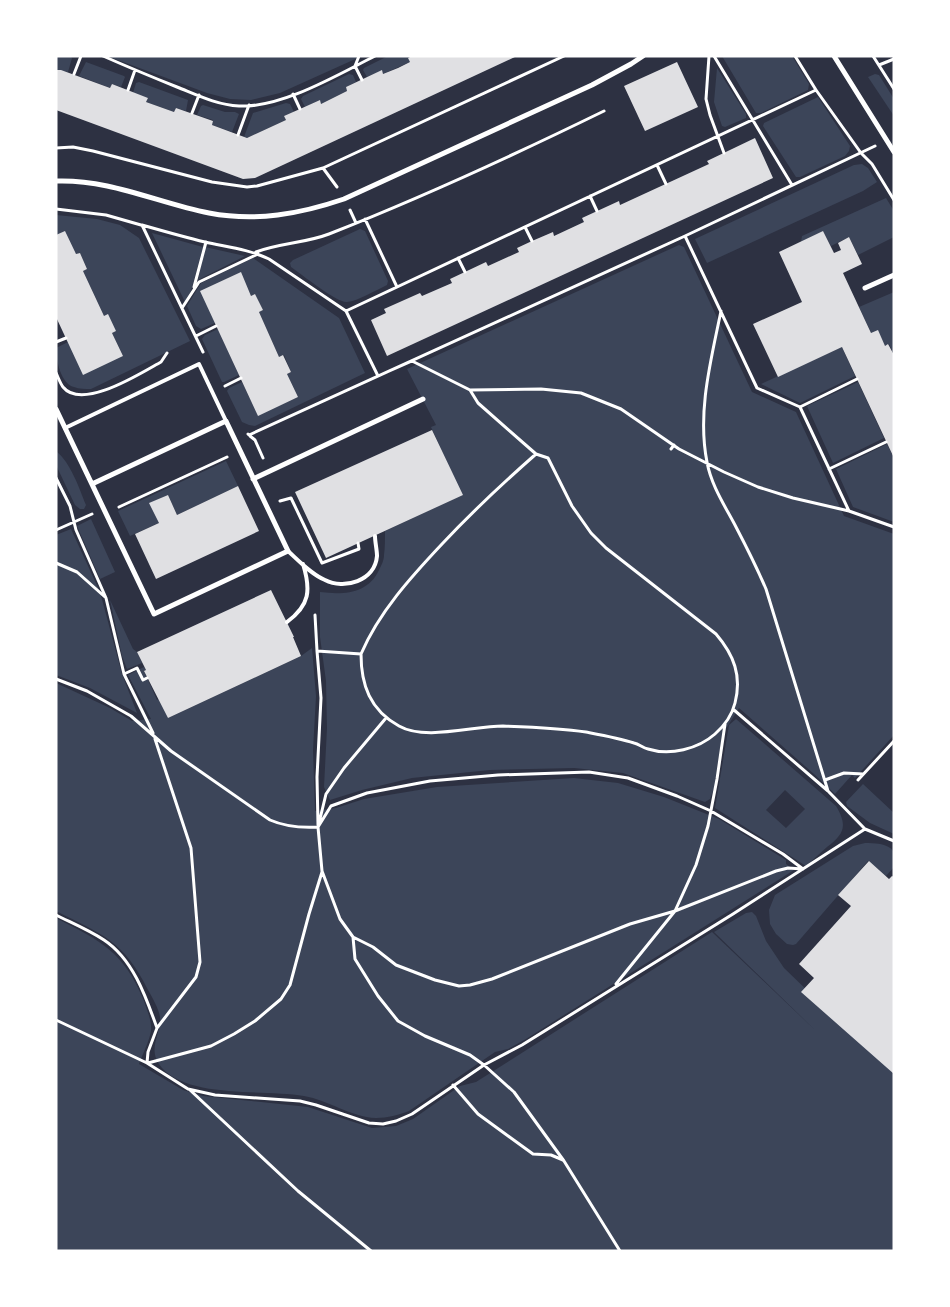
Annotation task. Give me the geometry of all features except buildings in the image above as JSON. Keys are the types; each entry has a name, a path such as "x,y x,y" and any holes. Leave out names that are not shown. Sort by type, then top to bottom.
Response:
{"street":[{"path":"56,181 99,184 121,188 208,213 233,217 286,215 310,210 344,199 583,90 632,64 643,56"},
{"path":"834,56 894,152"},
{"path":"865,288 894,275"},
{"path":"253,479 423,398"},
{"path":"56,409 59,421 65,428 154,614 288,551 226,420 92,484"}],"lane":[{"path":"65,428 199,364 226,420"},
{"path":"288,551 323,580 335,585 354,584 367,575 373,567 377,556 375,536"},
{"path":"287,622 301,610 307,598 308,581 303,564"}],"path":[{"path":"74,74 81,56"},
{"path":"103,56 220,103 240,106 274,101 293,94 375,56"},
{"path":"359,56 355,66 362,80"},
{"path":"56,148 73,147 93,151 212,182 247,187 257,186 323,168 564,56"},
{"path":"709,56 706,99 724,153"},
{"path":"714,56 792,185"},
{"path":"795,56 860,153 872,164 894,200"},
{"path":"873,56 894,89"},
{"path":"879,65 894,59"},
{"path":"128,90 135,70"},
{"path":"346,311 816,90"},
{"path":"293,94 300,109"},
{"path":"192,113 199,95"},
{"path":"238,135 249,105"},
{"path":"182,308 198,282 264,249 308,241 364,219 456,181 604,111"},
{"path":"56,530 103,508 119,508 240,450 249,435 685,236 887,141"},
{"path":"657,165 666,184"},
{"path":"590,196 597,211"},
{"path":"56,209 106,215 206,242 257,253 346,311 378,376"},
{"path":"364,219 397,287"},
{"path":"142,225 204,354"},
{"path":"525,227 532,241"},
{"path":"685,236 757,388 800,407 848,511"},
{"path":"193,291 206,242"},
{"path":"458,258 465,272"},
{"path":"721,311 707,384 703,419 707,463 718,494 752,557 766,589 828,791"},
{"path":"196,336 216,326"},
{"path":"56,342 66,338"},
{"path":"56,372 63,387 71,393 81,395 99,393 161,362 167,353"},
{"path":"412,361 470,390 541,389 581,393 621,409 674,446 758,487 848,511 894,527"},
{"path":"220,389 240,378"},
{"path":"800,407 857,379"},
{"path":"470,390 478,404 536,454 548,458 572,506 611,553 716,634 726,646 738,674 734,710 726,723 707,741 688,750 663,751 649,750 634,743 558,728 498,726 414,732 400,727 387,718 372,702 361,674 361,654 378,621 423,564 490,495 536,454"},
{"path":"245,431 255,440 265,462 266,472 280,502 292,498 322,563 359,549 358,543"},
{"path":"829,469 886,442"},
{"path":"670,449 674,446"},
{"path":"56,478 70,506 74,522 106,598 124,674 154,736 192,848 200,962 196,977 158,1028 148,1052 147,1063"},
{"path":"56,563 76,572 106,598"},
{"path":"314,608 320,698 317,777 318,827 322,871 340,918 352,937 355,959 366,978 398,1021 425,1036 470,1055 514,1092 564,1161 620,1251"},
{"path":"316,651 361,654"},
{"path":"124,674 137,668 143,680 147,678"},
{"path":"56,679 87,692 122,711 140,723 171,751 270,820 286,826 318,827"},
{"path":"734,710 828,791 865,830 894,840"},
{"path":"318,827 326,794 344,768 387,718"},
{"path":"614,986 675,911 696,866 708,826 718,779 726,723"},
{"path":"858,780 894,741"},
{"path":"318,827 331,806 367,793 430,782 498,775 589,772 628,778 711,810 783,854 803,869"},
{"path":"825,780 844,773 864,774"},
{"path":"188,1089 215,1095 300,1101 369,1123 383,1124 404,1118 484,1065 522,1045 865,830"},
{"path":"352,937 372,947 396,965 449,984 470,985 492,979 630,924 675,911 776,871 788,868 803,869"},
{"path":"147,1063 211,1046 255,1021 281,999 290,984 322,871"},
{"path":"56,915 115,948 136,977 158,1028"},
{"path":"56,1020 147,1063 188,1089 298,1191 370,1251"},
{"path":"453,1085 478,1114 532,1154 551,1155 564,1161"}],"shaded area":[{"path":"56,56 70,56 72,58 68,72 56,70"},
{"path":"107,56 362,56 280,93 251,100 230,99 207,93"},
{"path":"388,56 412,56 410,62 383,74 382,71 367,77 363,70 364,68"},
{"path":"722,56 792,56 809,84 808,90 761,113 756,113"},
{"path":"86,62 124,76 121,87 112,84 110,88 79,76"},
{"path":"717,68 746,114 746,118 725,127 722,126 714,102"},
{"path":"349,74 353,75 356,82 346,87 347,91 321,104 320,100 305,107 301,99 303,96"},
{"path":"875,74 879,75 894,99 894,116 868,77"},
{"path":"139,82 188,100 186,111 176,108 174,112 146,102 148,98 133,93 136,83"},
{"path":"818,97 850,146 849,151 845,156 800,177 796,177 763,126 764,123"},
{"path":"286,103 290,104 294,112 284,116 286,120 247,138 244,137 253,113"},
{"path":"203,105 239,114 232,132 212,125 213,120 197,115"},
{"path":"862,164 868,168 877,182 863,191 707,263 695,239 854,165"},
{"path":"886,198 894,211 894,237 858,255 849,237 831,246 823,231 801,242 802,236"},
{"path":"56,215 97,219 120,225 139,238 190,341 91,389 69,385 60,371 56,348 68,342 123,356 112,333 116,331 104,316 83,271 87,269 80,253 76,254 56,235"},
{"path":"360,229 365,231 388,281 387,285 362,298 347,302 335,298 291,267 290,263 293,260"},
{"path":"152,233 203,247 191,291 185,302"},
{"path":"679,245 684,247 752,392 796,412 844,516 894,534 894,735 855,778 852,775 835,794 739,708 722,735 714,788 710,799 705,802 623,773 574,768 490,770 412,778 330,800 324,787 327,728 326,681 320,637 320,592 346,593 368,584 374,578 383,561 385,531 462,495 431,427 436,425 407,369"},
{"path":"205,247 245,256 198,280"},
{"path":"253,258 339,318 365,373 255,426 242,422 227,391 229,388 242,382 258,415 298,397 287,374 291,372 284,355 279,357 259,312 263,310 255,294 251,296 240,273 201,291 215,323 201,329 196,326 187,306 201,283"},
{"path":"894,292 894,355 889,344 885,346 871,333 859,307"},
{"path":"218,329 239,375 224,382 222,382 202,339 205,335"},
{"path":"842,347 855,376 800,403 761,384"},
{"path":"858,382 884,438 833,463 807,406"},
{"path":"887,444 894,458 894,522 853,507 836,469"},
{"path":"56,451 66,462 74,476 86,505 84,509 80,509 75,505 56,465"},
{"path":"226,461 238,486 177,515 168,495 150,503 159,523 130,536 118,511"},
{"path":"91,519 115,572 100,579 77,526"},
{"path":"71,529 100,592 122,674 137,713 90,688 56,675 56,535"},
{"path":"110,600 133,649 137,652 142,663 127,669 122,656"},
{"path":"312,648 316,696 313,750 315,811 336,808 364,799 437,787 574,778 618,783 664,797 719,819 786,860 786,864 794,870 526,1039 508,1049 495,1052 409,1111 393,1116 367,1117 304,1096 209,1089 175,1078 162,1068 157,1061 155,1043 160,1017 157,1007 130,960 99,933 56,911 56,683 110,708 132,721 151,719 128,675 144,667 157,700 159,699 168,718 301,656"},
{"path":"736,719 836,806 840,813 843,824 840,834 806,866 715,808 729,725","holes":["785,790 805,809 786,828 766,810"]},
{"path":"863,784 894,813 894,834 870,823 847,806 846,802"},
{"path":"865,843 880,844 891,848 894,854 894,867 886,876 868,861 796,944 787,944 776,934 770,924 769,910 775,895 853,846"},
{"path":"752,912 756,916 766,941 784,968 894,1074 894,1251 56,1251 56,918 98,941 109,950 119,959 136,984 144,1001 151,1027 149,1039 139,1064 183,1090 203,1096 308,1107 372,1128 396,1126 413,1119 460,1086 476,1082 712,932 816,1031 714,932 746,913"}]}
